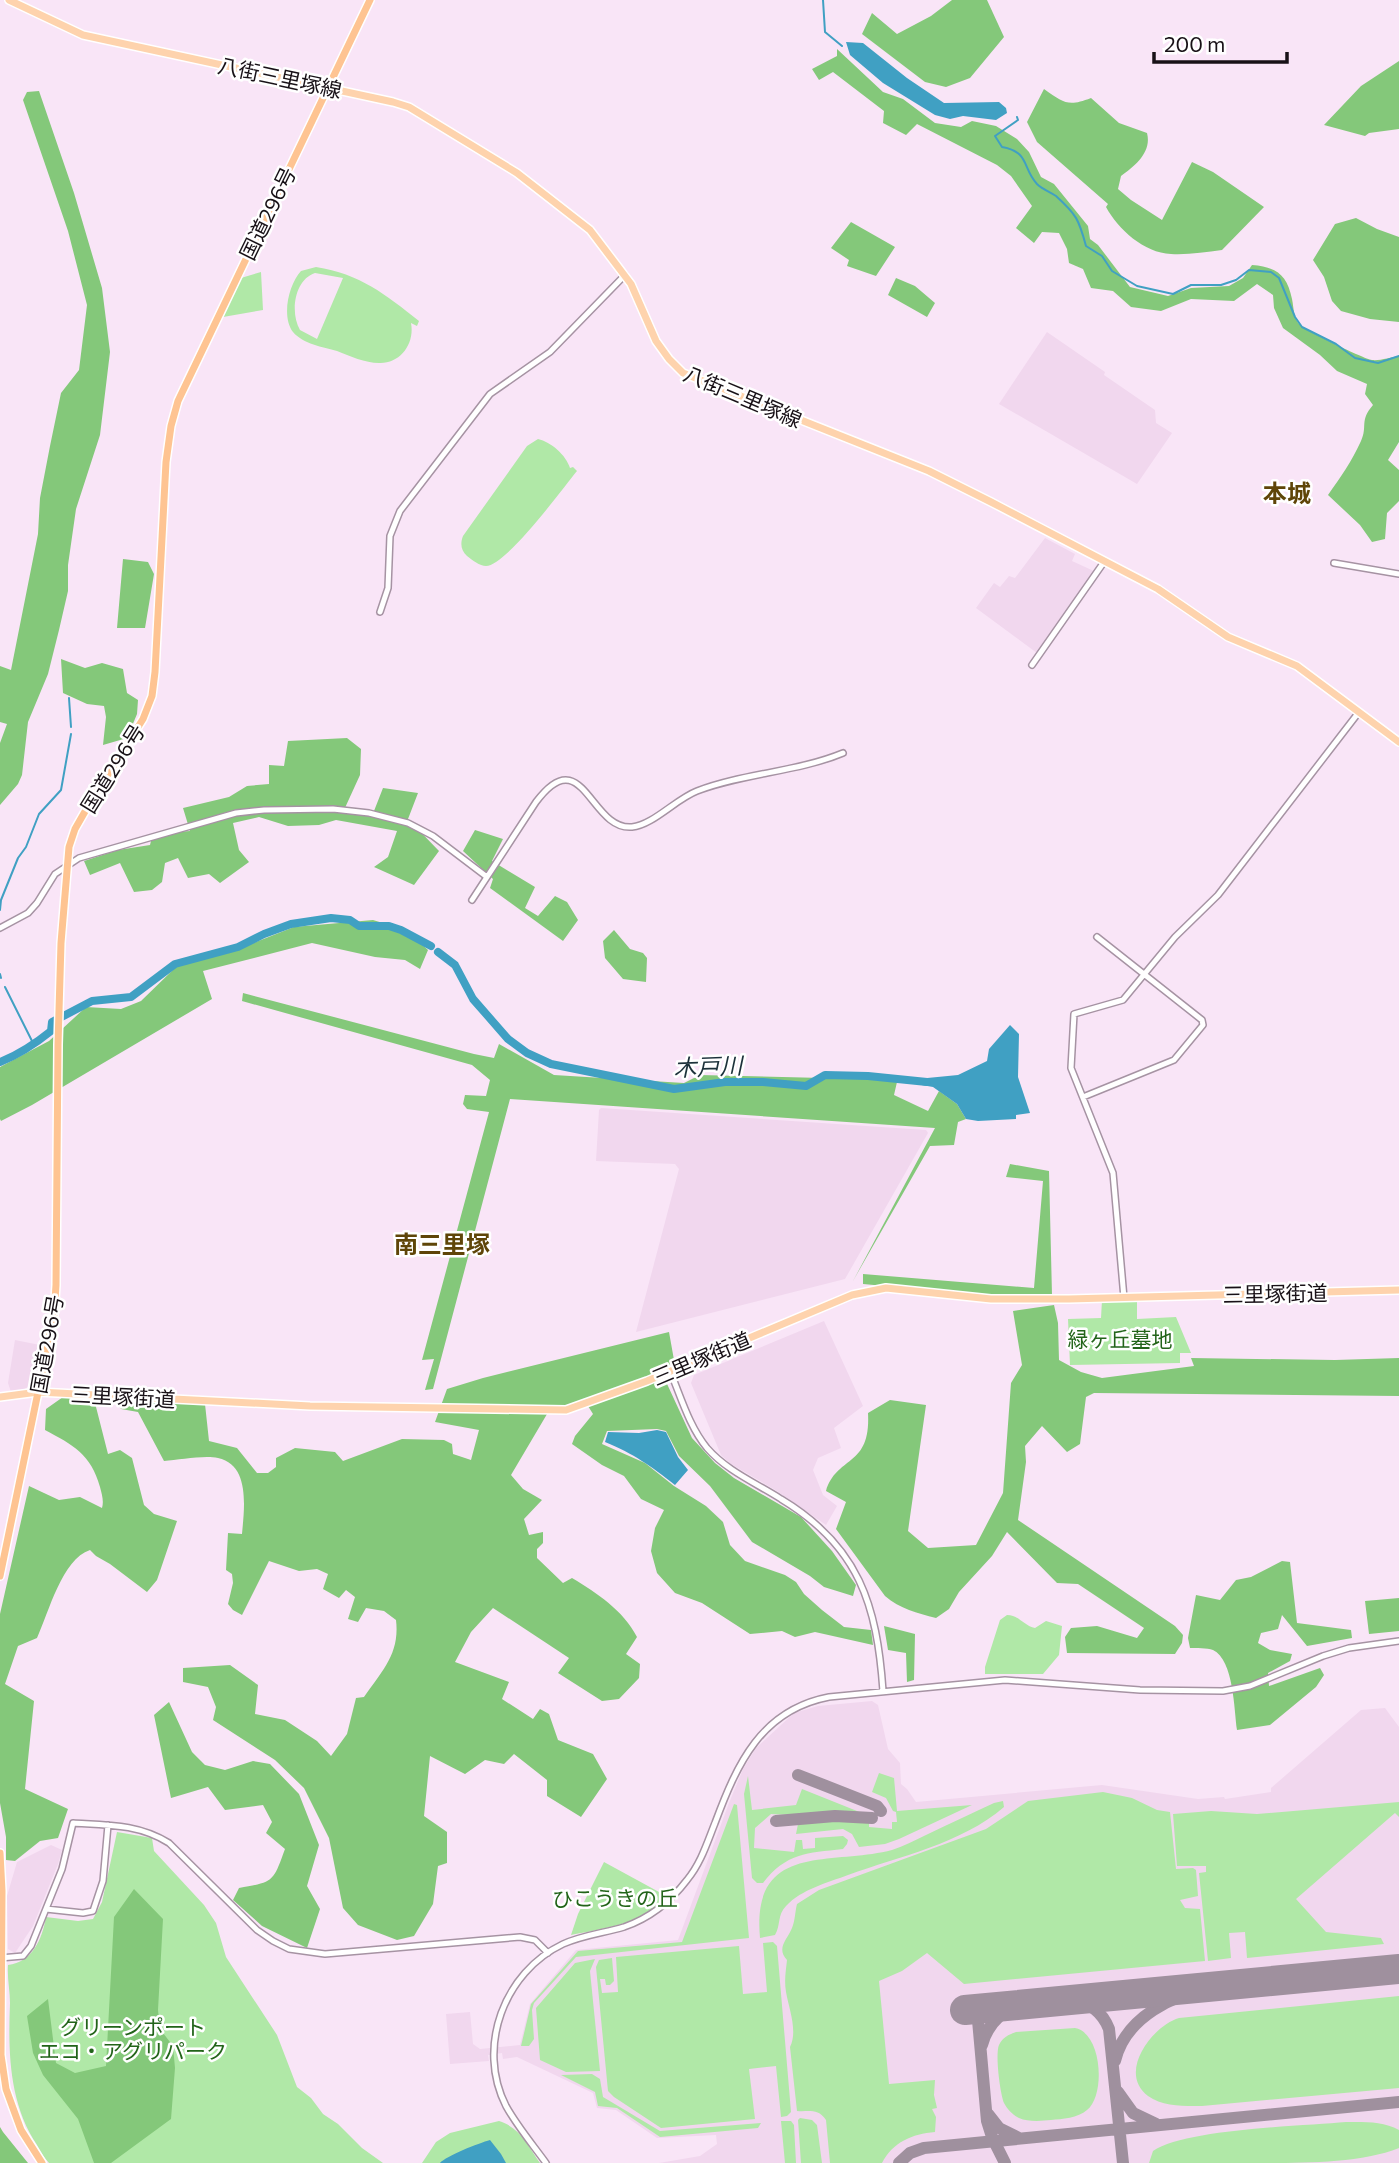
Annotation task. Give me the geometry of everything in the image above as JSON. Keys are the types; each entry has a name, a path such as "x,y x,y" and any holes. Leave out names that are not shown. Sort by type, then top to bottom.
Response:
{"highway":[{"name":"国道296号","path":"0,1576 49,1343 56,1285 61,943 69,847 75,829 138,727 152,696 166,462 178,401 370,0"},
{"path":"0,1853 1,2055 6,2089 21,2130 42,2163"}],"main road":[{"name":"八街三里塚線","path":"9,0 83,34 409,107 508,167 590,230 625,275 656,341 668,359 683,373 929,471 1178,600 1228,636 1297,666 1399,742"},
{"name":"三里塚街道","path":"0,1397 38,1392 310,1405 556,1411 574,1408 670,1371 872,1289 886,1288 991,1299 1399,1290"}],"street":[{"path":"380,612 388,588 390,536 400,511 490,394 550,352 625,275"},
{"path":"1032,666 1104,562"},
{"path":"1334,563 1399,574"},
{"path":"1124,1298 1113,1173 1071,1068 1074,1014 1120,1002 1175,937 1218,895 1359,712"},
{"path":"472,900 536,802 545,790 556,782 565,780 578,783 608,820 629,827 645,822 700,790 843,753"},
{"path":"0,928 28,913 55,873 68,864 106,849 236,813 264,810 333,809 369,813 408,822 432,836 487,877"},
{"path":"1083,1097 1173,1061 1180,1056 1202,1026 1202,1020 1097,937"},
{"path":"670,1371 693,1426 716,1457 815,1522 849,1562 863,1586 874,1616 883,1691"},
{"path":"546,2163 505,2105 499,2085 495,2031 505,2003 522,1975 548,1953 576,1939 636,1922 670,1900 698,1864 727,1791 749,1749 766,1728 786,1712 821,1698 1005,1680 1140,1690 1223,1691 1250,1686 1322,1656 1349,1648 1399,1641"},
{"path":"0,1958 16,1958 27,1951 62,1869 73,1823 142,1829 169,1843 257,1930 289,1949 325,1954 520,1937 535,1940 548,1953"},
{"path":"46,1909 83,1913 93,1911 103,1881 108,1825"}],"shaded area":[{"path":"1047,332 1155,410 1156,423 1172,433 1137,484 999,404"},
{"path":"1045,538 1075,554 1072,561 1096,572 1037,653 976,608 994,583 1000,587 1009,576 1015,578"},
{"path":"601,1108 926,1130 928,1133 845,1279 636,1332 679,1169 675,1164 596,1161"},
{"path":"824,1321 863,1406 834,1428 841,1448 818,1458 813,1470 823,1495 837,1506 826,1525 721,1455 691,1383 694,1375"},
{"path":"15,1340 45,1346 39,1377 23,1390 11,1392 8,1383"},
{"path":"872,1701 878,1705 888,1749 900,1763 901,1784 916,1802 1102,1785 1198,1799 1225,1799 1271,1792 1271,1788 1361,1710 1385,1708 1399,1727 1399,2163 659,2163 700,2156 717,2144 716,2135 657,2138 616,2110 597,2108 593,2093 517,2057 503,2059 502,2053 488,2055 489,2061 450,2064 446,2014 470,2012 473,2044 480,2049 520,2045 530,2004 576,1950 678,1940 729,1803 743,1769 756,1748 794,1713 818,1706"},
{"path":"51,1845 62,1850 58,1864 33,1926 15,1953 8,1949 7,1896 17,1862"}],"green space":[{"path":"952,0 987,0 1004,37 970,78 946,87 925,82 862,34 872,13 897,34 931,16"},
{"path":"837,49 883,92 903,99 935,123 961,127 972,121 996,126 1017,139 1029,152 1041,177 1054,184 1088,226 1090,239 1098,245 1130,287 1168,296 1191,288 1229,286 1243,278 1252,265 1268,268 1279,273 1287,283 1296,319 1304,328 1372,360 1399,356 1399,442 1388,460 1399,470 1399,501 1387,513 1385,539 1372,542 1360,525 1328,495 1363,436 1366,415 1373,405 1365,394 1367,384 1337,371 1283,328 1274,308 1273,295 1257,284 1234,301 1191,299 1161,311 1131,307 1113,291 1091,288 1083,269 1069,263 1067,249 1059,233 1042,232 1034,243 1016,228 1032,206 1011,176 997,165 917,124 906,135 883,123 884,111 833,72 819,80 812,69 837,56"},
{"path":"1399,61 1399,129 1369,133 1365,136 1324,125 1361,86"},
{"path":"1044,89 1071,103 1091,98 1119,123 1147,133 1145,152 1137,163 1121,176 1118,189 1162,220 1192,162 1213,172 1264,207 1222,250 1171,254 1151,249 1125,231 1106,207 1108,204 1037,142 1027,122"},
{"path":"39,91 74,193 102,288 110,352 100,435 76,509 68,565 68,591 59,630 48,674 28,722 22,775 0,805 0,743 7,724 0,722 0,666 11,670 38,534 40,498 61,393 79,370 87,305 68,231 23,100 27,92"},
{"path":"1356,218 1399,237 1399,322 1370,319 1341,311 1332,301 1324,277 1313,260 1335,224"},
{"path":"851,222 895,247 876,276 847,266 849,260 831,248"},
{"path":"316,267 346,275 371,286 407,311 419,321 417,326 411,323 411,338 404,351 393,360 374,363 314,345 297,336 289,325 287,309 290,292 301,271","holes":["315,273 343,278 317,339 300,330 295,306 302,282"]},
{"path":"261,272 263,310 223,317 241,278"},
{"path":"896,278 915,286 935,303 927,317 888,295"},
{"path":"538,439 557,450 570,468 573,467 577,471 507,554 495,563 486,566 479,564 463,551 463,536 527,446"},
{"path":"123,559 148,562 154,574 145,628 117,628"},
{"path":"61,659 85,668 102,663 123,669 127,693 138,700 137,714 127,738 103,745 106,717 104,706 87,704 63,693"},
{"path":"347,738 361,749 360,775 344,810 374,811 383,788 418,793 408,819 439,851 414,885 374,867 388,857 397,831 336,820 319,825 288,826 259,817 233,823 239,850 249,862 220,883 209,874 188,878 178,858 165,863 162,882 152,890 134,892 120,863 90,875 84,861 118,850 150,845 152,837 163,833 190,831 183,808 229,797 247,786 269,784 269,765 284,766 288,741"},
{"path":"475,830 503,839 492,861 535,887 525,908 538,916 555,896 567,902 578,920 563,941 490,888 493,879 463,851"},
{"path":"373,920 406,930 428,950 420,969 405,960 375,957 312,943 203,971 212,999 1,1121 0,1067 49,1041 86,1007 121,1009 141,1001 177,966 228,953 294,927"},
{"path":"614,930 630,949 643,953 647,958 646,982 623,979 605,958 603,941"},
{"path":"243,993 494,1058 499,1044 554,1075 684,1083 700,1075 897,1082 894,1095 928,1111 939,1091 957,1104 966,1119 958,1122 954,1145 930,1146 853,1281 935,1128 510,1099 433,1389 425,1390 434,1359 422,1360 489,1112 467,1109 463,1104 465,1095 486,1096 490,1080 472,1065 242,1001"},
{"path":"1010,1164 1049,1171 1052,1295 994,1296 863,1284 863,1274 1034,1288 1043,1181 1006,1177"},
{"name":"緑ヶ丘墓地","path":"1102,1300 1137,1300 1137,1319 1176,1317 1191,1353 1180,1353 1180,1363 1070,1365 1068,1319 1101,1318"},
{"path":"1054,1305 1058,1323 1059,1360 1081,1372 1102,1378 1194,1366 1191,1358 1399,1358 1399,1396 1094,1393 1086,1397 1080,1444 1067,1452 1042,1426 1025,1446 1026,1462 1018,1520 1175,1626 1183,1635 1182,1643 1175,1654 1067,1653 1065,1637 1071,1628 1097,1626 1137,1638 1144,1628 1078,1584 1057,1583 1007,1532 992,1556 959,1592 949,1609 936,1618 903,1607 885,1596 836,1529 846,1502 826,1491 838,1471 859,1452 864,1443 868,1431 868,1413 890,1400 926,1405 908,1531 928,1548 976,1545 1003,1493 1011,1383 1022,1365 1013,1311"},
{"path":"669,1332 674,1360 662,1373 692,1438 715,1463 734,1478 801,1517 832,1551 856,1585 853,1596 824,1587 752,1542 710,1486 679,1456 666,1431 607,1431 602,1444 645,1463 706,1506 723,1522 730,1545 745,1561 785,1575 796,1582 804,1594 844,1627 871,1630 873,1645 815,1632 795,1637 782,1631 750,1634 702,1603 675,1593 657,1573 651,1551 655,1528 664,1510 641,1499 624,1476 602,1465 572,1444 575,1436 593,1414 588,1406 550,1409 511,1475 523,1489 542,1500 524,1519 529,1535 543,1532 543,1543 537,1549 537,1558 563,1583 572,1578 600,1596 617,1610 631,1627 637,1637 626,1654 640,1664 639,1678 619,1699 602,1701 558,1673 569,1658 493,1608 471,1632 455,1662 509,1682 502,1699 533,1719 540,1709 549,1714 558,1740 593,1754 607,1779 581,1817 547,1796 547,1780 514,1754 504,1764 485,1760 465,1774 430,1756 424,1816 447,1832 447,1863 438,1866 433,1904 414,1936 397,1940 358,1925 343,1908 329,1838 304,1788 275,1760 213,1720 216,1707 208,1687 183,1682 183,1668 230,1665 258,1685 255,1714 285,1720 317,1741 331,1756 347,1734 356,1698 364,1697 388,1662 395,1643 396,1620 384,1611 366,1608 358,1622 348,1619 355,1597 346,1590 339,1598 323,1589 328,1574 317,1569 299,1571 269,1561 242,1615 233,1610 228,1604 233,1583 232,1574 226,1570 228,1533 242,1534 244,1501 241,1479 236,1469 229,1462 212,1457 164,1461 138,1412 121,1409 116,1400 205,1404 209,1441 237,1448 257,1473 268,1473 276,1467 276,1458 295,1448 335,1452 343,1461 402,1439 444,1440 452,1444 453,1454 471,1460 479,1430 435,1422 447,1389"},
{"path":"63,1397 95,1403 108,1454 120,1450 132,1458 144,1505 154,1514 177,1521 157,1580 147,1592 90,1550 80,1555 64,1575 37,1638 18,1646 5,1684 34,1701 25,1789 68,1809 58,1838 40,1841 15,1861 6,1860 6,1837 0,1803 0,1614 29,1486 59,1500 80,1497 102,1508 103,1505 96,1476 86,1458 45,1430 46,1409"},
{"path":"1282,1561 1290,1562 1297,1623 1351,1630 1352,1638 1307,1646 1282,1615 1278,1629 1261,1633 1258,1643 1270,1650 1292,1654 1290,1661 1268,1673 1269,1686 1320,1668 1324,1675 1316,1687 1270,1725 1237,1730 1232,1686 1220,1655 1205,1648 1190,1648 1188,1638 1196,1595 1220,1600 1236,1580 1251,1577"},
{"path":"1399,1598 1399,1631 1369,1634 1365,1601"},
{"path":"1007,1615 1035,1628 1046,1621 1062,1626 1059,1655 1043,1674 985,1674 1000,1620"},
{"path":"884,1626 915,1634 914,1680 907,1682 906,1653 888,1650"},
{"path":"169,1702 192,1752 205,1765 225,1770 253,1761 270,1764 299,1794 319,1845 307,1886 320,1909 307,1948 262,1926 233,1900 239,1888 271,1879 285,1849 266,1833 272,1822 263,1805 225,1810 208,1787 171,1798 154,1715"},
{"path":"879,1773 894,1778 897,1811 972,1805 885,1844 859,1847 852,1834 843,1829 796,1834 798,1824 834,1821 869,1822 869,1827 892,1829 892,1822 897,1822 896,1812 886,1798 872,1792"},
{"path":"748,1776 752,1810 796,1805 802,1789 862,1813 771,1814 755,1828 754,1848 794,1852 796,1840 802,1840 803,1849 815,1848 815,1838 843,1836 848,1840 847,1844 843,1849 798,1856 780,1866 763,1883 757,1883 752,1878 744,1794"},
{"path":"1103,1792 1132,1798 1157,1810 1170,1812 1176,1869 1196,1870 1198,1896 1180,1900 1185,1908 1200,1909 1205,1961 964,1984 927,1953 902,1971 879,1981 889,2084 935,2080 937,2108 932,2109 936,2117 935,2132 904,2140 882,2163 830,2163 826,2120 816,2112 797,2111 790,2047 793,2027 785,1988 787,1960 782,1948 793,1925 797,1904 819,1890 986,1829 1028,1801"},
{"path":"1003,1801 1004,1807 969,1831 799,1895 783,1909 775,1935 760,1938 761,1907 768,1886 782,1872 821,1859 892,1850"},
{"path":"1399,1802 1399,1817 1395,1813 1296,1899 1326,1932 1381,1938 1384,1944 1247,1958 1245,1932 1229,1933 1231,1958 1208,1961 1199,1873 1206,1872 1206,1866 1177,1866 1173,1814 1211,1811 1257,1814"},
{"path":"734,1804 737,1805 749,1938 576,1957 534,2003 534,2039 529,2046 521,2046 531,2004 578,1951 682,1942"},
{"name":"グリーンポート エコ・アグリパーク","path":"117,1832 152,1838 154,1851 204,1905 216,1923 226,1957 277,2035 297,2087 311,2098 323,2114 383,2163 49,2163 28,2129 12,2077 8,1965 30,1955 39,1942 46,1917 78,1921 93,1919 102,1902"},
{"name":"ひこうきの丘","path":"604,1862 659,1892 662,1899 647,1914 635,1920 571,1935 578,1914"},
{"path":"134,1889 163,1919 158,2010 160,2029 173,2046 175,2068 171,2119 111,2163 94,2163 78,2119 43,2075 33,2053 27,2016 48,1999 56,2063 75,2073 106,2066 114,1917"},
{"path":"773,1942 777,1946 791,2112 787,2116 781,2117 776,2066 749,2069 755,2119 661,2128 608,2091 596,1967 599,1960 612,1958 614,1981 606,1985 605,1979 600,1979 602,1993 618,1992 616,1957 739,1946 743,1994 767,1992 763,1943"},
{"path":"595,1959 590,1971 600,2071 566,2072 540,2060 536,2008 575,1963"},
{"path":"1399,1996 1399,2088 1188,2106 1154,2100 1139,2086 1137,2063 1142,2051 1158,2030 1179,2018"},
{"path":"1075,2028 1084,2032 1096,2052 1099,2079 1093,2102 1083,2113 1070,2118 1035,2121 1012,2114 1002,2098 998,2065 1001,2042 1016,2032"},
{"path":"592,2074 600,2079 603,2097 660,2131 761,2123 758,2128 660,2137 617,2108 598,2106 595,2092 561,2075"},
{"path":"800,2118 812,2120 817,2125 822,2163 801,2163"},
{"path":"499,2121 518,2133 540,2163 422,2163 436,2142 450,2133"},
{"path":"781,2121 791,2121 794,2125 796,2163 785,2163"},
{"path":"1366,2122 1393,2127 1399,2130 1399,2148 1368,2157 1332,2161 1149,2163 1153,2151 1191,2138 1245,2130"},
{"path":"0,2127 3,2132 28,2163 0,2163"}],"water":[{"path":"846,42 863,43 944,103 999,102 1006,108 1007,113 996,120 963,116 950,119 935,115 883,83 850,55"},
{"path":"1010,1025 1019,1034 1018,1077 1030,1113 1016,1115 1016,1119 966,1119 957,1104 933,1087 916,1084 917,1079 958,1075 987,1061 989,1049"},
{"path":"657,1430 666,1432 678,1457 688,1470 675,1485 642,1461 605,1442 608,1432 639,1433"},
{"path":"490,2140 506,2163 440,2163 456,2153"}],"waterway":[{"path":"823,0 825,32 842,46"},
{"path":"1017,117 1018,120 995,136 1002,147 1011,149 1021,157 1037,184 1069,208 1079,224 1086,246 1102,256 1112,271 1137,286 1173,294 1191,285 1221,285 1236,280 1249,270 1271,272 1279,278 1302,327 1336,344 1355,358 1378,363 1399,356"},
{"path":"69,698 71,727"},
{"path":"0,910 1,900 18,858 26,847 39,814 61,790 71,734"},
{"name":"木戸川","path":"0,1062 45,1036 51,1031 52,1022 92,1001 131,997 175,964 238,947 291,924 331,918 350,920 359,926 389,926 431,946"},
{"name":"木戸川","path":"438,952 455,965 473,999 508,1039 527,1053 551,1064 674,1089 725,1082 806,1086 825,1075 927,1082"},
{"path":"0,974 1,978"},
{"path":"5,987 34,1045"}],"taxiway":[{"path":"798,1775 877,1806 881,1811"},
{"path":"776,1821 835,1816 872,1818"},
{"path":"1115,2061 1120,2045 1129,2032 1153,2010 1183,1995 1215,1986"},
{"path":"1070,2000 1094,2008 1109,2029 1123,2163"},
{"path":"982,2045 995,2021 1017,2005"},
{"path":"977,2009 987,2121 1005,2163"},
{"path":"1118,2092 1133,2113 1156,2124"},
{"path":"899,2163 910,2153 924,2148 1399,2102"},
{"path":"988,2114 999,2128 1019,2138"}],"runway":[{"path":"965,2010 1399,1969"}],"district":[{"name":"本城","path":"1287,492"},
{"name":"南三里塚","path":"442,1243"}]}
